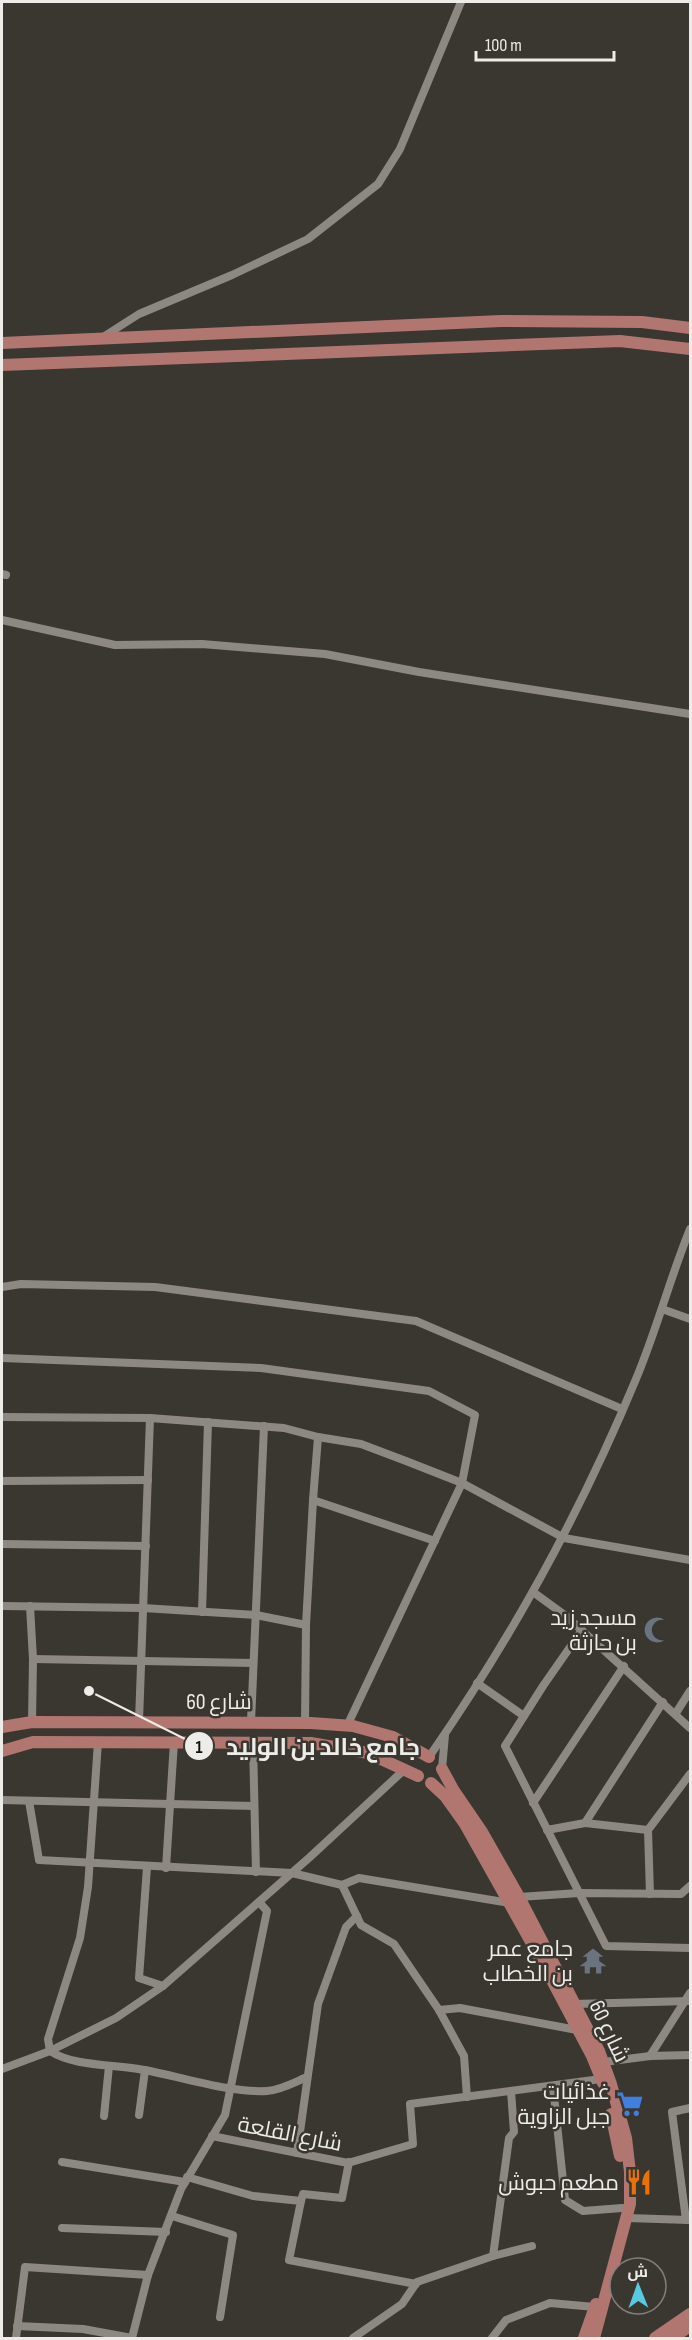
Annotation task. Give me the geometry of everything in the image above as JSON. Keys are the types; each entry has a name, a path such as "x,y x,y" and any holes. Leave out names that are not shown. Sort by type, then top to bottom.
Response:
{"main road":[{"path":"2,343 501,321 642,322 690,328"},
{"path":"2,365 620,340 690,349"},
{"name":"شارع 60","path":"2,1727 32,1722 305,1723 347,1726 393,1737 429,1757"},
{"name":"شارع 60","path":"2,1751 33,1742 322,1745 368,1753 418,1776"},
{"path":"429,1757 438,1761 442,1769 440,1778 431,1783 426,1783 416,1771 420,1761 429,1757"},
{"name":"شارع 60","path":"442,1769 482,1832 577,2030 592,2056 601,2079 621,2159 625,2213 594,2338"},
{"name":"شارع 60","path":"431,1783 445,1796 515,1900 574,2004 604,2062 626,2138 630,2172 630,2204 618,2230 584,2338"},
{"path":"655,2338 690,2314"},
{"path":"672,2338 690,2326"}],"street":[{"path":"99,340 138,314 308,239 378,184 400,149 461,2"},
{"path":"2,620 116,645 202,644 326,654 452,678 690,714"},
{"path":"429,1757 445,1735 564,1538 636,1378 690,1228"},
{"path":"2,1287 21,1284 155,1287 416,1321 622,1409"},
{"path":"662,1309 690,1319"},
{"path":"2,1358 261,1368 429,1391 475,1415 462,1483 347,1726"},
{"path":"2,1417 150,1418 284,1428 318,1437 360,1444 462,1483 564,1538 690,1560"},
{"path":"140,1722 150,1418"},
{"path":"202,1612 208,1422"},
{"path":"251,1722 264,1426"},
{"path":"305,1723 306,1625 318,1437"},
{"path":"2,1481 148,1480"},
{"path":"313,1500 435,1541"},
{"path":"2,1544 146,1546"},
{"path":"533,1592 624,1666 690,1728"},
{"path":"2,1606 143,1608 256,1615 306,1625"},
{"path":"30,1606 33,1659 32,1722"},
{"path":"582,1630 505,1746 606,1947 690,1947"},
{"path":"33,1659 142,1659 254,1663"},
{"path":"533,1803 624,1666"},
{"path":"477,1683 524,1716"},
{"path":"676,1713 690,1691"},
{"path":"585,1823 663,1702"},
{"path":"442,1769 445,1735"},
{"path":"98,1742 88,1887 80,1938 48,2039 50,2050 56,2055 109,2066 145,2070 230,2087 268,2091 307,2077"},
{"path":"166,1868 168,1804 174,1742"},
{"path":"253,1743 256,1872"},
{"path":"2,2069 50,2050 116,2018 163,1986 260,1902 405,1769"},
{"path":"650,1894 648,1830 690,1774"},
{"path":"2,1800 254,1806"},
{"path":"29,1801 39,1860 292,1873 342,1885 359,1878 515,1900 579,1893 681,1894 690,1886"},
{"path":"547,1830 585,1823 648,1830"},
{"path":"147,1867 139,1978 163,1986"},
{"path":"342,1885 361,1925 394,1944 439,2010 464,2056 467,2097"},
{"path":"17,2326 83,2330 132,2338 148,2274 186,2180 225,2115 267,1911 260,1902"},
{"path":"297,2153 318,2004 346,1927 357,1916"},
{"path":"574,2004 689,1998"},
{"path":"650,2056 689,1998"},
{"path":"439,2010 460,2008 577,2030"},
{"path":"604,2062 650,2056 690,2055"},
{"path":"104,2116 109,2066"},
{"path":"140,2115 145,2070"},
{"name":"شارع القلعة","path":"212,2136 349,2162 413,2144 410,2104 601,2079"},
{"path":"553,2086 566,2200 583,2211 688,2220 672,2112 690,2108"},
{"path":"494,2256 509,2138 514,2132 511,2091"},
{"path":"62,2162 186,2180 244,2194 301,2201"},
{"path":"349,2162 342,2199 303,2194 289,2260 416,2284"},
{"path":"172,2216 233,2235 220,2317"},
{"path":"62,2228 165,2232"},
{"path":"353,2338 402,2304 417,2282 494,2256 532,2246"},
{"path":"16,2338 25,2266 148,2274"},
{"path":"492,2338 506,2320 550,2303 595,2307"}],"place":[{"name":"مسجد زيد بن حارثة","path":"657,1630"},
{"name":"جامع خالد بن الوليد","path":"89,1691"},
{"name":"جامع عمر بن الخطاب","path":"593,1961"},
{"name":"غذائيات جبل الزاوية","path":"630,2104"},
{"name":"مطعم حبوش","path":"639,2182"}]}
